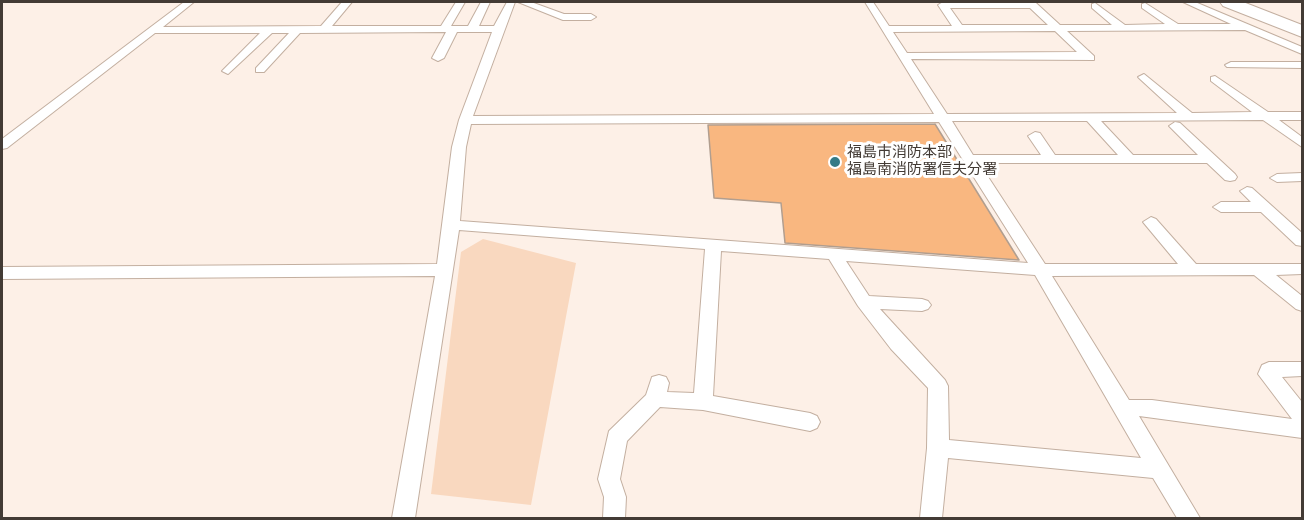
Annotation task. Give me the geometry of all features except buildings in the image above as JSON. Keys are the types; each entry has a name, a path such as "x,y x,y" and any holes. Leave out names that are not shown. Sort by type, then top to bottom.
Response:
{"highway":[{"path":"1229,2 1302,31"},
{"path":"1254,2 1302,20"}],"street":[{"path":"2,145 189,2"},
{"path":"323,30 347,2"},
{"path":"438,58 460,2"},
{"path":"472,29 485,2"},
{"path":"403,519 442,270 452,225 459,147 465,120 498,29 511,2"},
{"path":"523,2 563,17 591,17"},
{"path":"869,2 967,159 1040,270 1189,519"},
{"path":"1188,2 1302,51"},
{"path":"903,56 1091,59 1031,3 943,5 959,28"},
{"path":"1095,6 1123,28"},
{"path":"1145,6 1175,27"},
{"path":"886,29 1247,27"},
{"path":"150,30 498,29"},
{"path":"228,71 269,30"},
{"path":"260,70 297,30"},
{"path":"1231,65 1302,65"},
{"path":"1144,77 1189,117"},
{"path":"1215,79 1302,143"},
{"path":"465,120 1302,116"},
{"path":"1091,118 1129,159"},
{"path":"1175,126 1230,177"},
{"path":"1035,136 1051,159"},
{"path":"967,159 1210,159"},
{"path":"1277,178 1302,177"},
{"path":"1247,191 1302,241"},
{"path":"1221,207 1266,207"},
{"path":"1151,222 1192,270"},
{"path":"452,225 1040,270 1302,269"},
{"path":"703,402 713,244"},
{"path":"834,254 864,302 898,344 938,386 938,448 931,519"},
{"path":"2,273 442,270"},
{"path":"1259,270 1302,305"},
{"path":"864,302 922,305"},
{"path":"1302,369 1269,370 1268,374 1302,416"},
{"path":"614,519 615,497 609,480 617,437 657,391 810,422"},
{"path":"1121,408 1152,408 1302,429"},
{"path":"938,448 1159,469"}],"shaded area":[{"path":"483,239 576,263 531,505 431,494 461,252"}],"place":[{"name":"福島市消防本部 福島南消防署信夫分署","path":"835,162"}]}
